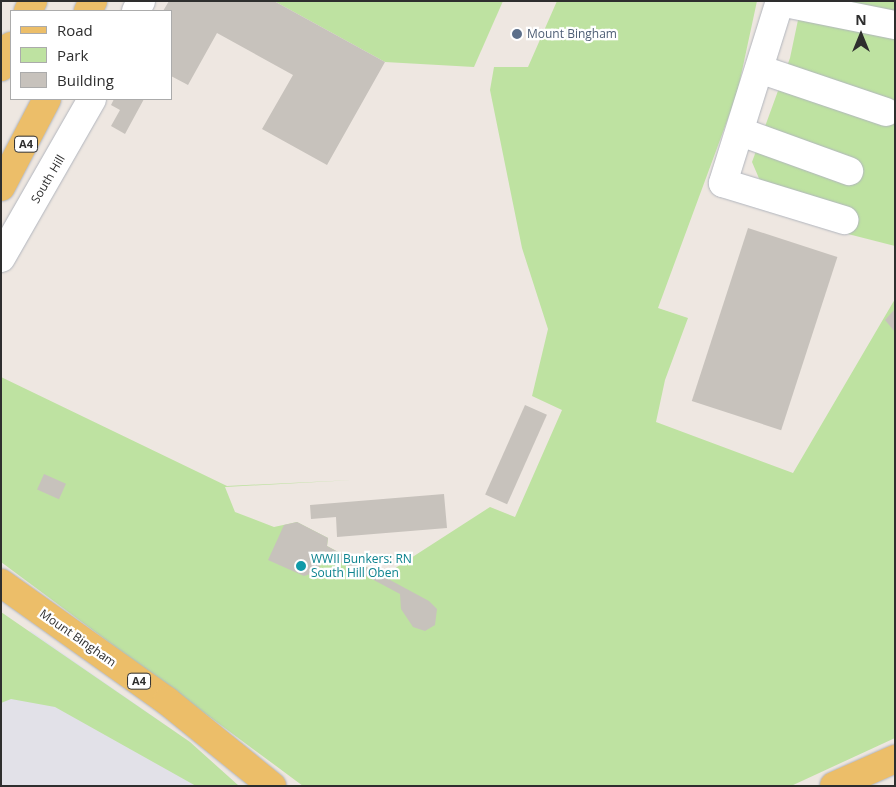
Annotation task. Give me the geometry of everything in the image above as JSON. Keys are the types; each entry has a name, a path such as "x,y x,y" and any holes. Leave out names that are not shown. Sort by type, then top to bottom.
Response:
{"main road":[{"path":"1,67 10,48"},
{"name":"A4","path":"1,187 46,100"},
{"name":"Mount Bingham","path":"1,583 167,701 272,786"},
{"path":"834,786 895,759"}],"street":[{"path":"844,220 723,183 762,70 780,2 895,25"},
{"path":"762,70 886,112"},
{"name":"South Hill","path":"1,258 91,100"},
{"path":"741,132 849,171"}],"shaded area":[{"path":"31,631 190,742 239,786 1,786 1,638"}],"green space":[{"path":"274,1 503,1 474,67 385,62"},
{"path":"557,1 757,1 737,94 658,308 688,318 665,380 656,422 793,473 895,299 895,738 791,786 303,786 1,562 1,377 227,486 353,480 225,487 235,512 274,527 297,522 328,538 327,546 383,576 490,507 515,517 562,410 532,396 548,329 522,248 490,90 494,67 528,67"},
{"path":"802,1 895,1 895,246 848,234 854,214 761,183 752,162 790,58"},
{"path":"1,612 190,742 239,786 196,786 55,707 11,699 1,703"}],"building":[{"path":"169,1 274,1 385,62 327,165 262,129 293,75 217,33 188,85 172,77 172,10 164,10"},
{"path":"114,100 143,100 125,134 111,126 120,110 111,105"},
{"path":"748,228 837,257 781,430 692,401"},
{"path":"895,309 895,332 885,320"},
{"path":"525,405 547,415 507,504 485,495"},
{"path":"44,474 66,484 59,499 37,490"},
{"path":"444,494 447,528 337,537 336,517 311,519 310,505"},
{"name":"WWII Bunkers: RN South Hill Oben","path":"297,522 328,538 327,546 429,601 437,609 435,625 425,631 413,627 401,609 400,594 325,554 317,572 304,576 268,560 284,525"}],"place":[{"name":"Mount Bingham","path":"517,34"},
{"name":"WWII Bunkers: RN South Hill Oben","path":"301,566"}]}
